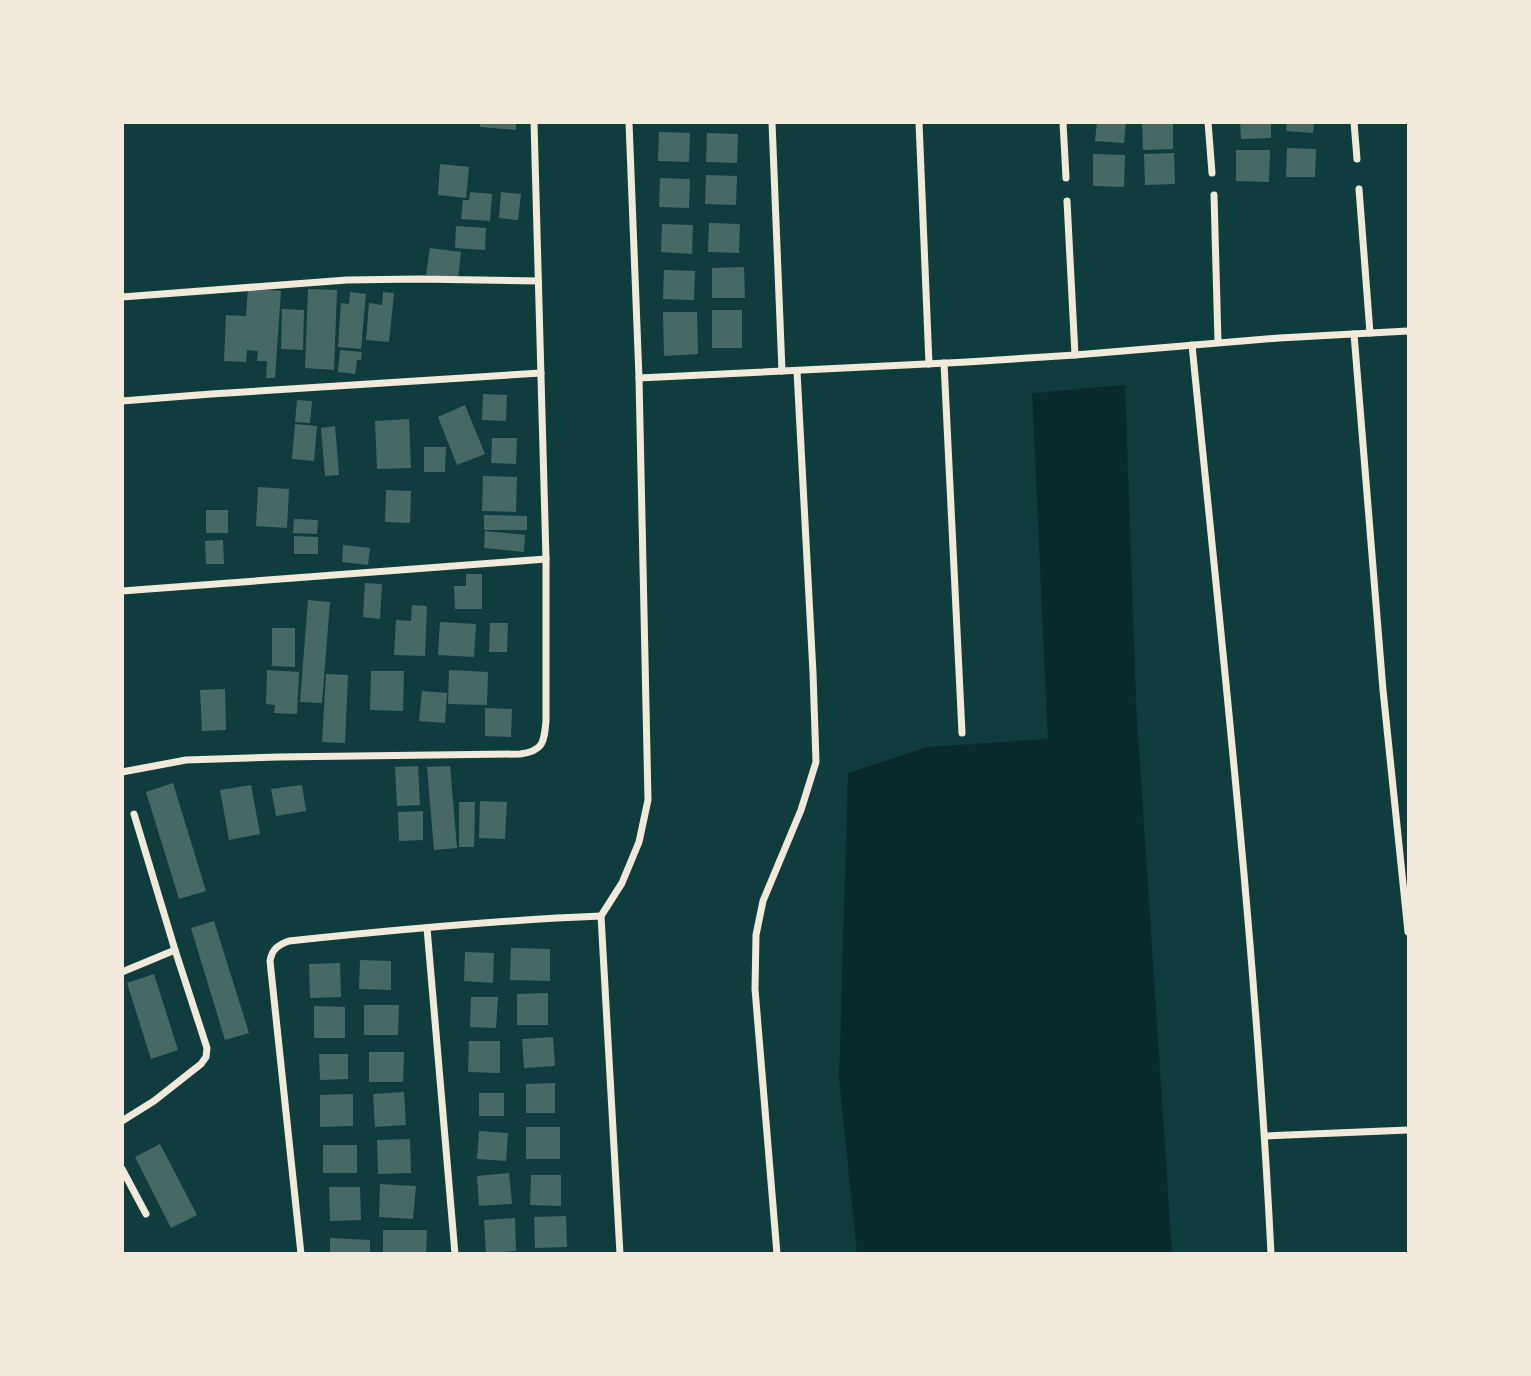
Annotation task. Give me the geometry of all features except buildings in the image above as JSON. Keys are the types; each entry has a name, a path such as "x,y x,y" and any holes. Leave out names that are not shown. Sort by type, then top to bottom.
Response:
{"street":[{"path":"122,772 186,760 520,754 533,752 540,746 545,737 546,559 534,122"},
{"path":"620,1254 601,916 622,883 639,842 648,800 639,378 629,122"},
{"path":"772,122 782,372"},
{"path":"919,122 929,364"},
{"path":"1063,122 1066,178"},
{"path":"1208,122 1212,173"},
{"path":"1354,122 1357,159"},
{"path":"1359,190 1370,333"},
{"path":"1214,195 1218,342"},
{"path":"1067,201 1075,355"},
{"path":"122,297 346,279 538,281"},
{"path":"639,378 929,364 1075,355 1218,342 1409,331"},
{"path":"1353,334 1384,702 1409,932"},
{"path":"1192,345 1235,784 1265,1136 1271,1254"},
{"path":"944,363 962,733"},
{"path":"777,1254 755,989 755,935 764,901 801,810 816,762 797,371"},
{"path":"122,401 541,373"},
{"path":"122,592 546,559"},
{"path":"122,1121 154,1101 201,1064 207,1048 174,950 134,814"},
{"path":"301,1254 270,961 272,953 289,941 543,918 601,916"},
{"path":"427,928 455,1254"},
{"path":"122,972 174,950"},
{"path":"1265,1136 1409,1130"},
{"path":"122,1169 146,1214"}],"water":[{"path":"1125,385 1136,703 1172,1253 857,1253 839,1078 848,773 927,747 1048,739 1032,393"}]}
